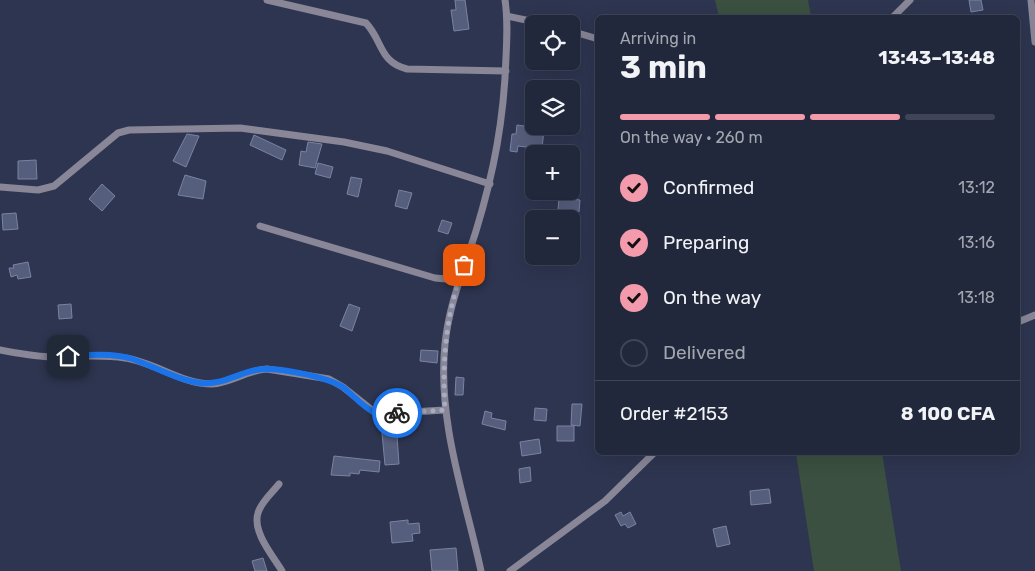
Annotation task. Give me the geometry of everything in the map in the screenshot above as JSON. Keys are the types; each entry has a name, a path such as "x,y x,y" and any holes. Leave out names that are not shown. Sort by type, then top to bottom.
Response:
{"street":[{"path":"267,0 366,23 388,61 396,66 407,69 506,71"},
{"path":"481,571 445,410 443,377 445,343 458,280 490,184 499,147 506,71 508,16 505,0"},
{"path":"895,15 910,0"},
{"path":"1031,0 1035,42"},
{"path":"508,16 525,20"},
{"path":"580,33 595,37"},
{"path":"0,187 38,190 54,186 118,133 129,130 198,127 240,128 361,144 490,184"},
{"path":"260,226 435,278 458,280"},
{"path":"1020,321 1035,315"},
{"path":"0,350 34,356 104,355 128,358 198,383 213,384 227,381 257,370 312,375 329,379 343,387 377,414 445,410"},
{"path":"510,571 605,501 652,455"},
{"path":"279,484 262,505 257,521 259,531 282,571"}],"green space":[{"path":"715,0 808,0 811,15 719,15"},
{"path":"796,455 882,455 901,571 814,571"}],"building":[{"path":"455,0 465,0 469,29 454,31 451,10 456,10"},
{"path":"969,0 981,0 983,10 971,12"},
{"path":"517,125 525,126 525,135 543,135 542,145 518,146 517,152 510,151 512,134 516,134"},
{"path":"187,134 199,136 186,167 173,161"},
{"path":"254,135 286,150 282,160 250,145"},
{"path":"308,142 322,144 315,168 299,165 301,151 306,152"},
{"path":"36,160 37,179 18,179 18,161"},
{"path":"318,163 333,167 330,178 315,174"},
{"path":"185,175 206,181 203,199 178,195"},
{"path":"351,177 362,179 358,197 347,194"},
{"path":"102,184 115,196 102,211 89,199"},
{"path":"399,190 412,193 407,209 395,206"},
{"path":"559,200 580,200 579,210 558,210"},
{"path":"16,213 18,229 3,230 2,214"},
{"path":"442,220 452,223 448,234 438,231"},
{"path":"28,262 31,277 18,279 17,275 11,277 9,268 14,268 13,265"},
{"path":"71,304 72,318 59,319 58,305"},
{"path":"349,304 360,308 352,331 340,326"},
{"path":"421,350 438,351 437,363 420,361"},
{"path":"456,377 464,378 463,395 455,395"},
{"path":"572,404 582,404 580,426 571,425"},
{"path":"535,408 547,409 546,421 534,420"},
{"path":"485,411 492,413 491,418 506,421 505,430 482,424"},
{"path":"396,421 399,464 385,465 381,422"},
{"path":"557,426 574,426 574,441 557,441"},
{"path":"539,439 541,453 522,456 520,442"},
{"path":"334,456 380,461 379,472 360,470 359,474 350,473 350,476 331,475"},
{"path":"530,467 531,481 520,483 519,469"},
{"path":"769,489 771,503 751,505 750,491"},
{"path":"621,512 623,516 630,512 636,524 628,528 625,524 621,526 615,515"},
{"path":"408,520 408,524 419,523 420,533 412,534 413,541 392,543 390,522"},
{"path":"726,526 730,544 717,547 713,529"},
{"path":"456,548 458,571 432,571 430,550"},
{"path":"263,558 267,571 255,571 252,561"}],"way so far":[{"path":"397,413 445,410 443,377 445,343 458,280 464,265"}],"route":[{"path":"68,356 104,355 128,358 198,383 213,384 227,381 248,372 266,369 312,375 329,379 343,387 370,411 377,414 397,413"}]}
